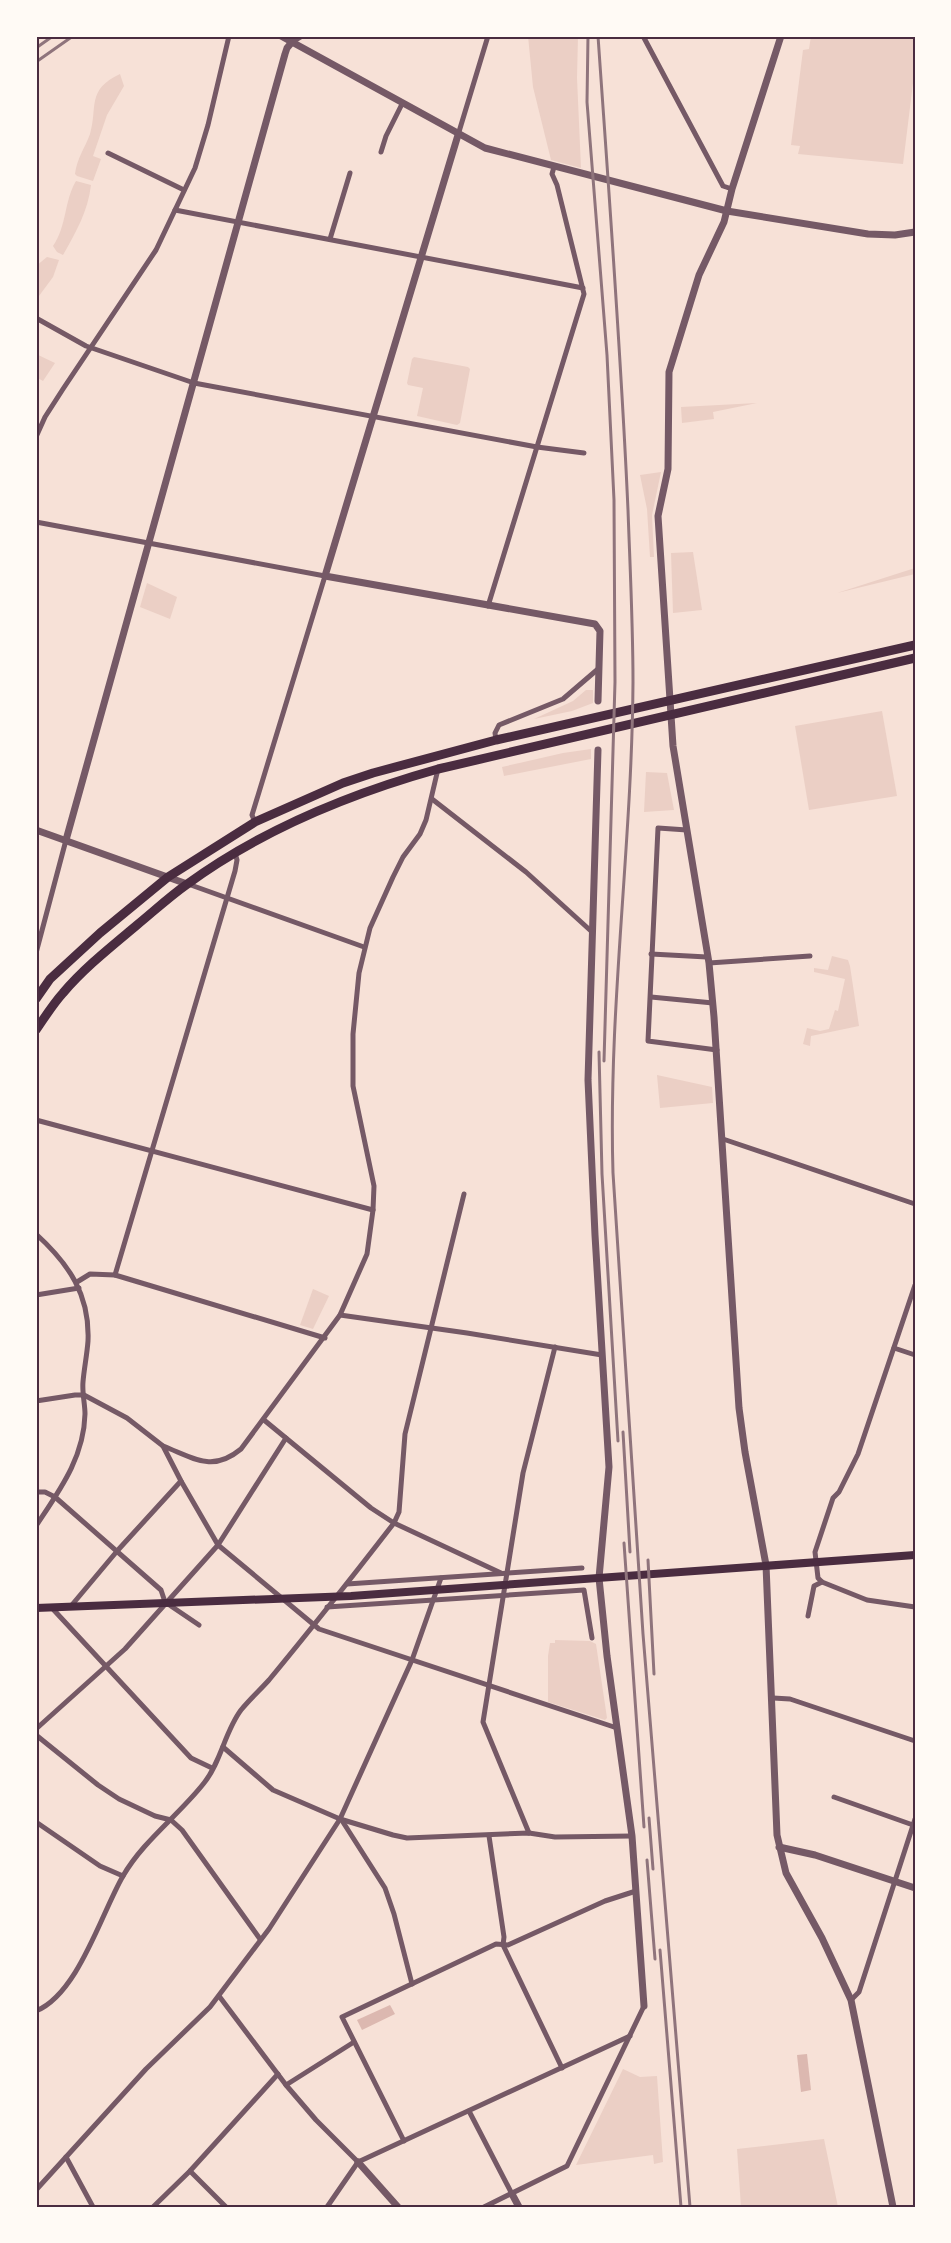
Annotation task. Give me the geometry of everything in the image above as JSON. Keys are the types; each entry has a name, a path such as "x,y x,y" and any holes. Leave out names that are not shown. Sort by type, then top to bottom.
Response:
{"highway":[{"path":"36,999 50,979 100,933 168,877 255,822 343,783 373,772 496,740 915,645"},
{"path":"36,1030 63,993 117,941 187,884 235,853 292,822 345,799 438,769 915,658"}],"main road":[{"path":"36,1608 351,1596 911,1555"}],"street":[{"path":"36,437 45,417 156,250 195,168 208,125 229,36"},
{"path":"281,36 485,148 727,211 868,234 895,235 915,232"},
{"path":"36,953 285,54 292,42 302,36"},
{"path":"255,822 252,815 488,36"},
{"path":"643,36 723,186 732,189"},
{"path":"781,36 732,189 724,222 699,275 669,372 668,469 658,516 673,746 713,1003 734,1304 736,1378 745,1452 766,1565 777,1835 786,1873 822,1938 851,2000 893,2207"},
{"path":"381,152 386,135 402,104"},
{"path":"108,153 184,190"},
{"path":"488,606 584,294 557,185 552,174 554,167"},
{"path":"330,239 350,172"},
{"path":"175,210 583,288"},
{"path":"36,318 86,346 194,382 537,447 584,453"},
{"path":"36,522 595,624 600,631 598,701"},
{"path":"496,740 495,729 498,726 563,699 598,669"},
{"path":"484,2207 567,2166 645,2006 632,1836 607,1656 599,1578 609,1467 588,1120 591,931 598,750"},
{"path":"36,1401 84,1395 127,1418 164,1446 200,1461 217,1463 233,1456 241,1449 340,1316 367,1254 373,1210 374,1186 354,1100 353,1086 353,1034 359,973 370,928 403,857 420,834 432,799 438,769"},
{"path":"432,799 526,872 591,931"},
{"path":"687,830 658,828 648,1041 717,1050"},
{"path":"36,830 364,947"},
{"path":"115,1275 237,860 235,853"},
{"path":"651,954 708,960 810,956"},
{"path":"651,998 713,1003"},
{"path":"36,1120 373,1210"},
{"path":"723,1139 915,1204"},
{"path":"36,2011 48,2006 57,1998 80,1963 123,1876 150,1842 206,1781 240,1712 314,1626 335,1596 394,1523 399,1512 405,1434 464,1194"},
{"path":"36,1234 52,1249 78,1285 88,1318 88,1342 82,1386 85,1414 80,1447 71,1472 36,1526"},
{"path":"36,1295 78,1285 90,1274 115,1275 325,1338"},
{"path":"915,1285 858,1454 839,1492 833,1498 815,1552 818,1578 822,1581 867,1600 915,1606"},
{"path":"340,1316 602,1355"},
{"path":"529,1833 483,1722 523,1473 555,1347"},
{"path":"894,1348 915,1355"},
{"path":"264,1420 371,1508 394,1523 501,1573"},
{"path":"36,1729 105,1667 152,1620 165,1602 218,1545 286,1438"},
{"path":"164,1446 181,1481 218,1545 314,1626 617,1728"},
{"path":"71,1606 181,1481"},
{"path":"36,1492 45,1492 55,1497 161,1590 165,1602 199,1625"},
{"path":"346,1584 582,1568"},
{"path":"36,2190 146,2069 219,1995 269,1929 340,1819 412,1660 441,1578"},
{"path":"808,1616 814,1586 822,1581"},
{"path":"327,1607 433,1602 584,1590 592,1638"},
{"path":"51,1607 191,1758 212,1768"},
{"path":"773,1698 790,1699 915,1741"},
{"path":"36,1735 88,1778 119,1799 155,1816 171,1820 182,1830 260,1939"},
{"path":"223,1747 273,1790 340,1819 393,1835 407,1838 529,1833 555,1837 632,1836"},
{"path":"834,1797 914,1822 859,1992 851,2000"},
{"path":"340,1819 385,1888 412,1984"},
{"path":"36,1822 100,1866 123,1876"},
{"path":"489,1836 504,1938 503,1945 562,2068"},
{"path":"779,1847 815,1855 915,1888"},
{"path":"404,2141 342,2017 496,1944 508,1945 605,1901 636,1891"},
{"path":"219,1995 286,2085 398,2207"},
{"path":"327,2207 358,2162 630,2036"},
{"path":"286,2085 354,2042"},
{"path":"153,2207 190,2171 278,2074"},
{"path":"469,2111 519,2207"},
{"path":"66,2157 93,2207"},
{"path":"190,2171 226,2207"}],"shaded area":[{"path":"528,36 578,36 577,78 581,168 551,160 533,87"},
{"path":"811,36 915,36 915,67 903,164 798,154 800,146 791,145 803,50 809,49"},
{"path":"120,74 124,86 107,115 93,156 101,159 93,181 77,176 75,174 79,158 90,134 95,100 102,86"},
{"path":"76,181 91,185 81,221 63,255 53,246 61,230 69,197"},
{"path":"47,257 59,260 53,277 36,300 36,266"},
{"path":"36,354 55,363 43,381 36,377"},
{"path":"414,357 470,369 460,423 457,425 417,416 423,388 407,383"},
{"path":"757,403 713,412 714,419 682,423 681,407"},
{"path":"661,472 652,515 654,557 650,557 647,509 640,475"},
{"path":"693,552 702,610 673,613 671,553"},
{"path":"915,568 915,574 837,593"},
{"path":"147,583 177,597 170,619 140,607"},
{"path":"586,690 593,690 593,703 572,711 534,719 573,701"},
{"path":"882,711 897,796 809,810 795,726"},
{"path":"591,749 591,759 504,776 502,767"},
{"path":"646,772 667,773 674,810 644,812"},
{"path":"832,956 848,960 859,1026 811,1036 810,1046 803,1044 807,1028 820,1031 829,1029 835,1010 838,1011 845,979 814,972 814,968 828,970"},
{"path":"657,1075 712,1087 713,1103 660,1108"},
{"path":"313,1289 329,1296 313,1329 300,1325"},
{"path":"555,1640 590,1641 596,1644 607,1718 605,1720 548,1702 548,1656 550,1643 555,1643"},
{"path":"390,2005 395,2014 362,2030 357,2020"},
{"path":"807,2054 811,2090 801,2092 797,2055"},
{"path":"623,2069 640,2077 657,2076 663,2162 654,2164 653,2155 576,2165"},
{"path":"824,2139 838,2207 741,2207 737,2149"}],"railway":[{"path":"36,48 53,36"},
{"path":"36,62 73,36"},
{"path":"588,36 587,102 607,355 614,500 615,682 604,1061"},
{"path":"598,36 622,392 633,660 629,805 614,1050 613,1173 643,1634 690,2207"},
{"path":"599,1052 602,1174 618,1441"},
{"path":"623,1432 630,1552"},
{"path":"624,1543 644,1827"},
{"path":"648,1560 654,1674"},
{"path":"649,1818 653,1869"},
{"path":"647,1860 655,1959"},
{"path":"660,1950 681,2207"}]}
